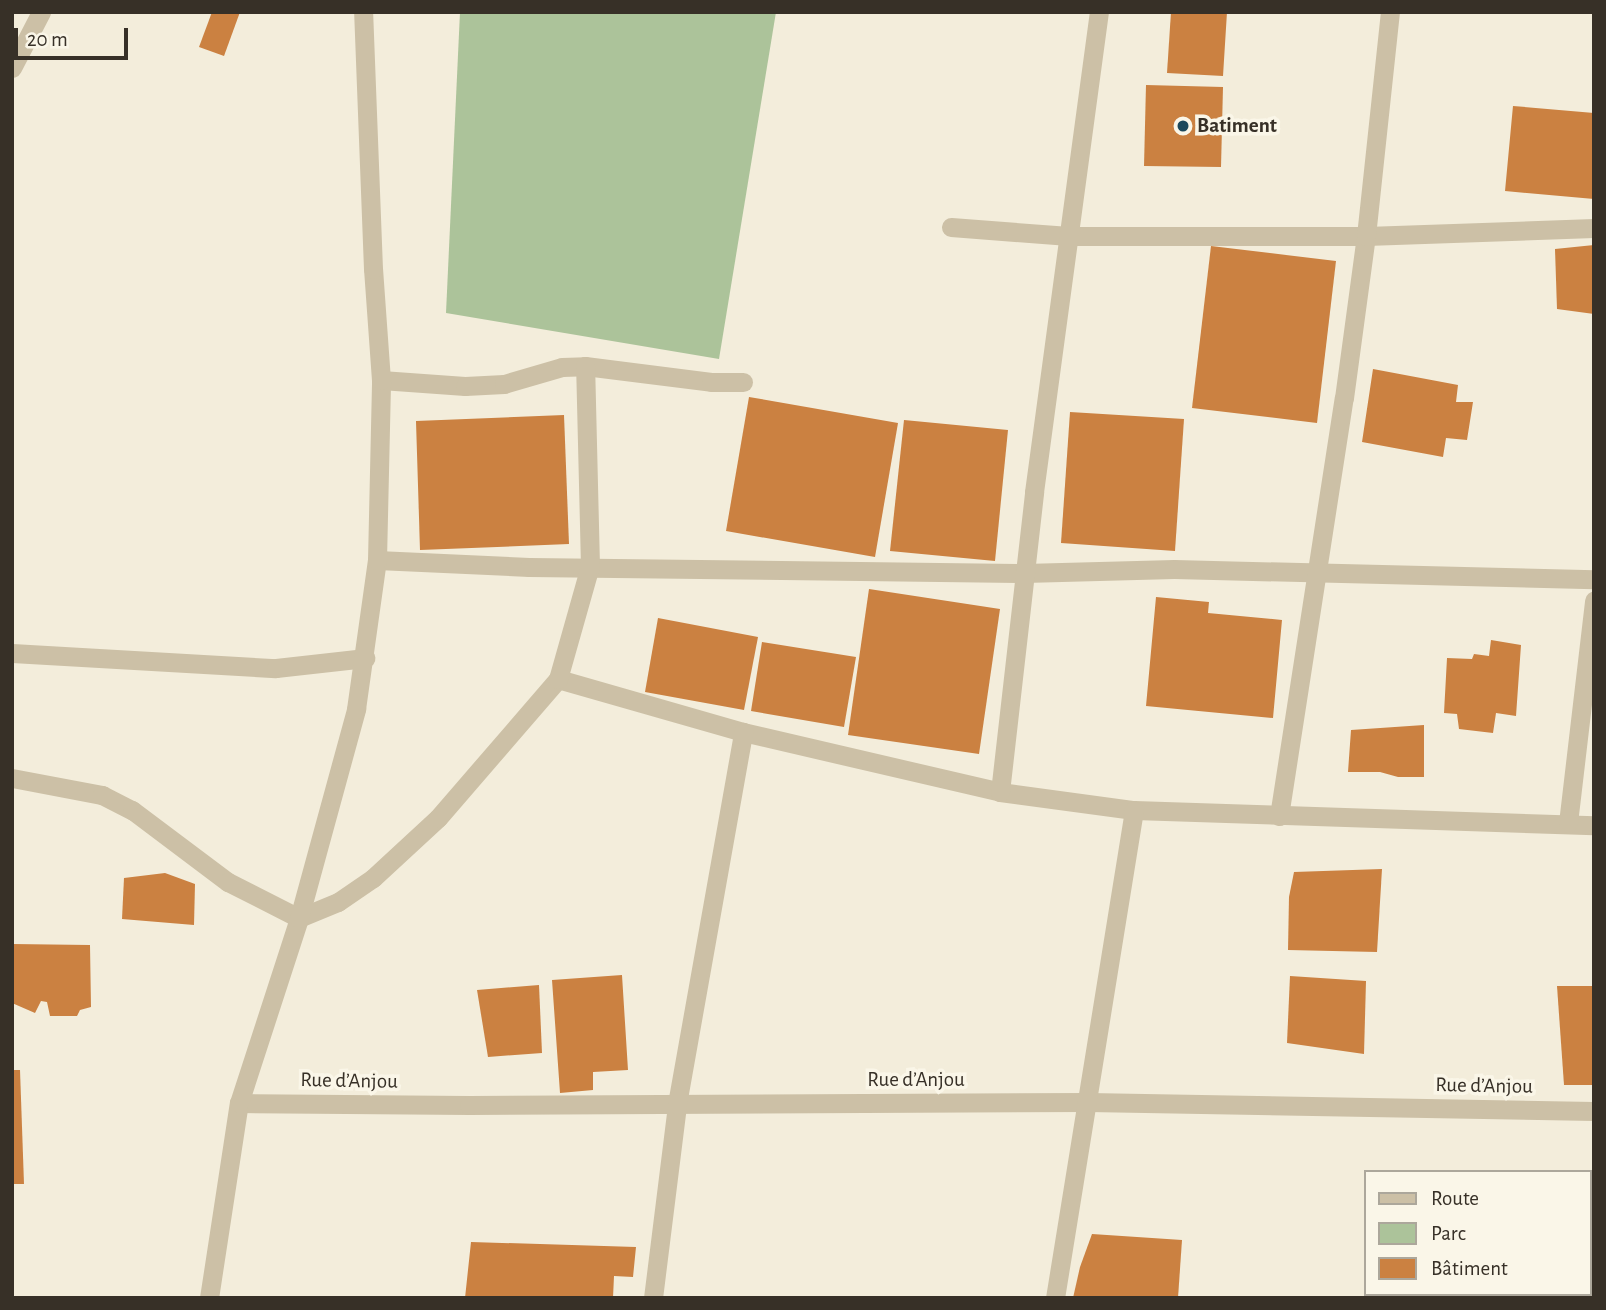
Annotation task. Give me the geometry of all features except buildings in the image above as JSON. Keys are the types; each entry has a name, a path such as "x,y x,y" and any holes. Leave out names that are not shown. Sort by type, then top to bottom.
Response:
{"street":[{"path":"12,68 41,12"},
{"path":"209,1298 239,1103 299,918 356,709 377,559 381,380 373,269 363,12"},
{"path":"1000,792 1024,573 1099,12"},
{"path":"1279,816 1344,398 1366,236 1390,12"},
{"path":"951,227 1069,236 1366,236 1594,228"},
{"path":"381,380 465,386 504,384 562,367 585,366 710,382 743,382"},
{"path":"12,778 102,795 132,810 228,882 299,918 338,902 373,878 438,818 558,679 590,566 585,366"},
{"path":"377,559 529,567 1024,573 1174,569 1594,579"},
{"path":"1568,823 1594,601"},
{"path":"12,653 276,668 365,658"},
{"path":"558,679 743,732 1000,792 1134,810 1594,825"},
{"path":"653,1298 677,1104 743,732"},
{"path":"1055,1298 1134,810"},
{"name":"Rue d’Anjou","path":"239,1103 1088,1102 1594,1111"}],"green space":[{"path":"460,12 776,12 719,359 446,313"}],"place":[{"name":"Batiment","path":"1183,126"}]}
